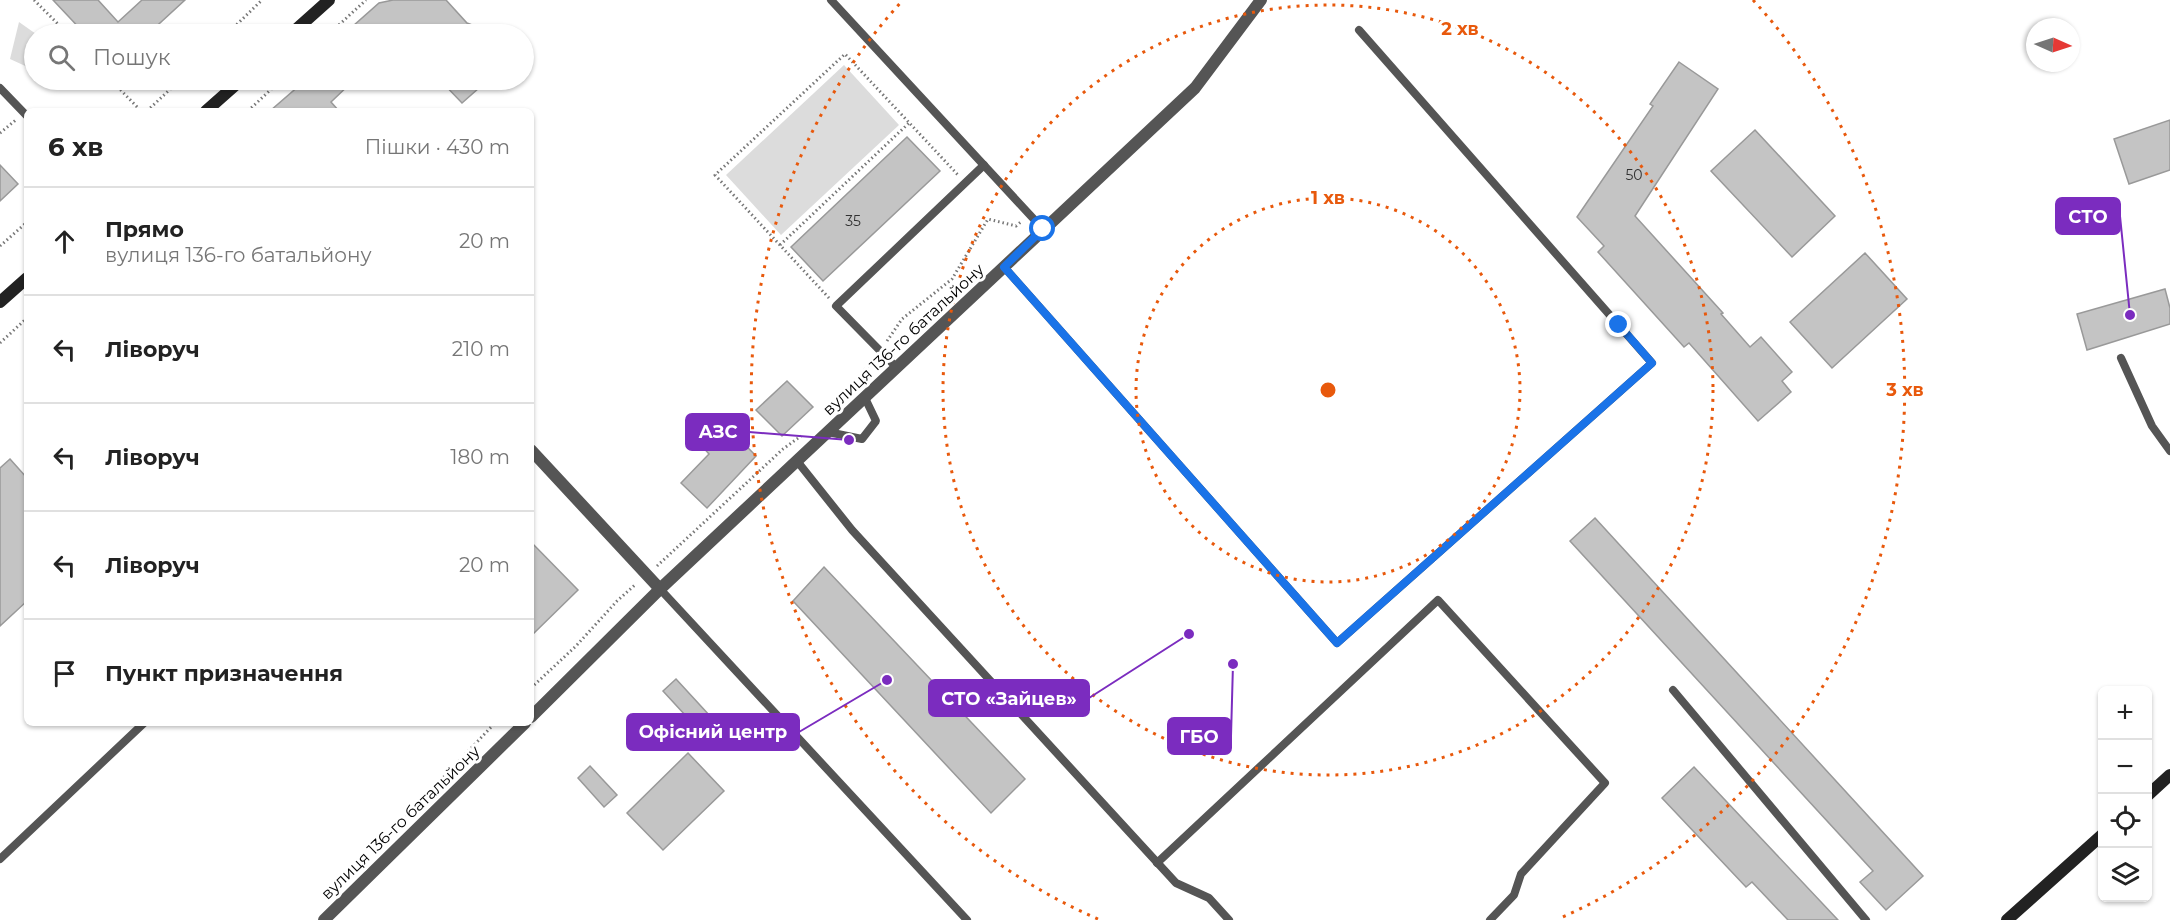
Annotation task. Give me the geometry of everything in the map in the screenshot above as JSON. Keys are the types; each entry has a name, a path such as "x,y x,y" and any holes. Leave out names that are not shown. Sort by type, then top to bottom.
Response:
{"street":[{"path":"302,24 329,0"},
{"name":"вулиця 136-го батальйону","path":"534,714 660,589 1195,88 1261,0"},
{"path":"212,108 231,90"},
{"path":"0,303 24,281"},
{"path":"534,453 660,589"},
{"name":"вулиця 136-го батальйону","path":"324,920 522,726"},
{"path":"2149,794 2170,775"},
{"path":"2007,920 2098,839"}],"lane":[{"path":"831,0 1043,229"},
{"path":"1004,267 1337,643 1652,363 1359,30"},
{"path":"0,88 24,114"},
{"path":"897,368 836,306 984,165"},
{"path":"2121,358 2152,426 2170,451"},
{"path":"828,432 862,439 876,421 865,398"},
{"path":"797,461 852,530 1157,863 1176,883 1209,898 1229,920"},
{"path":"660,589 966,920"},
{"path":"1157,863 1438,600 1605,783 1521,874 1514,895 1490,920"},
{"path":"1673,690 1866,920"},
{"path":"0,859 141,726"}],"path":[{"path":"34,0 58,24"},
{"path":"237,24 262,0"},
{"path":"340,24 366,0"},
{"path":"836,306 716,175 845,54 965,184"},
{"path":"121,90 138,108"},
{"path":"150,108 169,90"},
{"path":"251,108 270,90"},
{"path":"0,133 24,116"},
{"path":"780,244 909,123"},
{"path":"882,349 902,319 952,279 988,219 1016,226 1023,220"},
{"path":"0,246 24,225"},
{"path":"0,344 24,321"},
{"path":"836,406 846,390 876,358"},
{"path":"649,573 783,449 802,435"},
{"path":"534,685 576,646 617,601 641,580"},
{"path":"400,823 492,726"}],"shaded area":[{"path":"19,22 24,26 24,65 10,59"},
{"path":"844,65 899,125 781,235 726,175"}],"building":[{"path":"53,0 98,0 118,22 142,0 185,0 159,24 76,24"},
{"path":"393,0 446,0 470,24 355,24 379,3"},
{"path":"1679,62 1718,89 1635,216 1723,313 1721,314 1750,347 1761,337 1792,372 1782,381 1791,392 1758,421 1689,343 1684,347 1598,252 1604,246 1577,217 1653,106 1650,104"},
{"path":"294,90 344,90 331,102 336,108 273,108"},
{"path":"450,90 477,90 462,103"},
{"path":"2170,120 2170,170 2129,184 2114,139"},
{"path":"1755,130 1835,216 1792,257 1711,171"},
{"path":"907,137 940,171 823,281 791,247"},
{"path":"0,165 18,184 0,201"},
{"path":"1865,253 1907,299 1832,368 1790,322"},
{"path":"2165,289 2170,308 2170,324 2087,350 2077,314"},
{"path":"787,381 813,407 782,436 756,410"},
{"path":"715,414 756,456 707,508 681,483 709,454 692,435"},
{"path":"10,459 24,475 24,604 0,626 0,468"},
{"path":"1595,518 1923,876 1886,910 1860,882 1873,871 1570,541"},
{"path":"534,545 578,590 534,633"},
{"path":"824,567 1025,779 991,813 793,601"},
{"path":"676,679 710,716 697,728 663,691"},
{"path":"688,753 724,791 663,850 627,813"},
{"path":"590,766 617,795 604,807 578,778"},
{"path":"1694,767 1838,920 1788,920 1752,882 1746,887 1662,798"}],"place":[{"name":"СТО","path":"2130,315"},
{"name":"АЗС","path":"849,440"},
{"name":"СТО «Зайцев»","path":"1189,634"},
{"name":"ГБО","path":"1233,664"},
{"name":"Офісний центр","path":"887,680"}],"route":[{"path":"1043,229 1004,267 1168,449 1337,643 1652,363 1619,325"}]}
